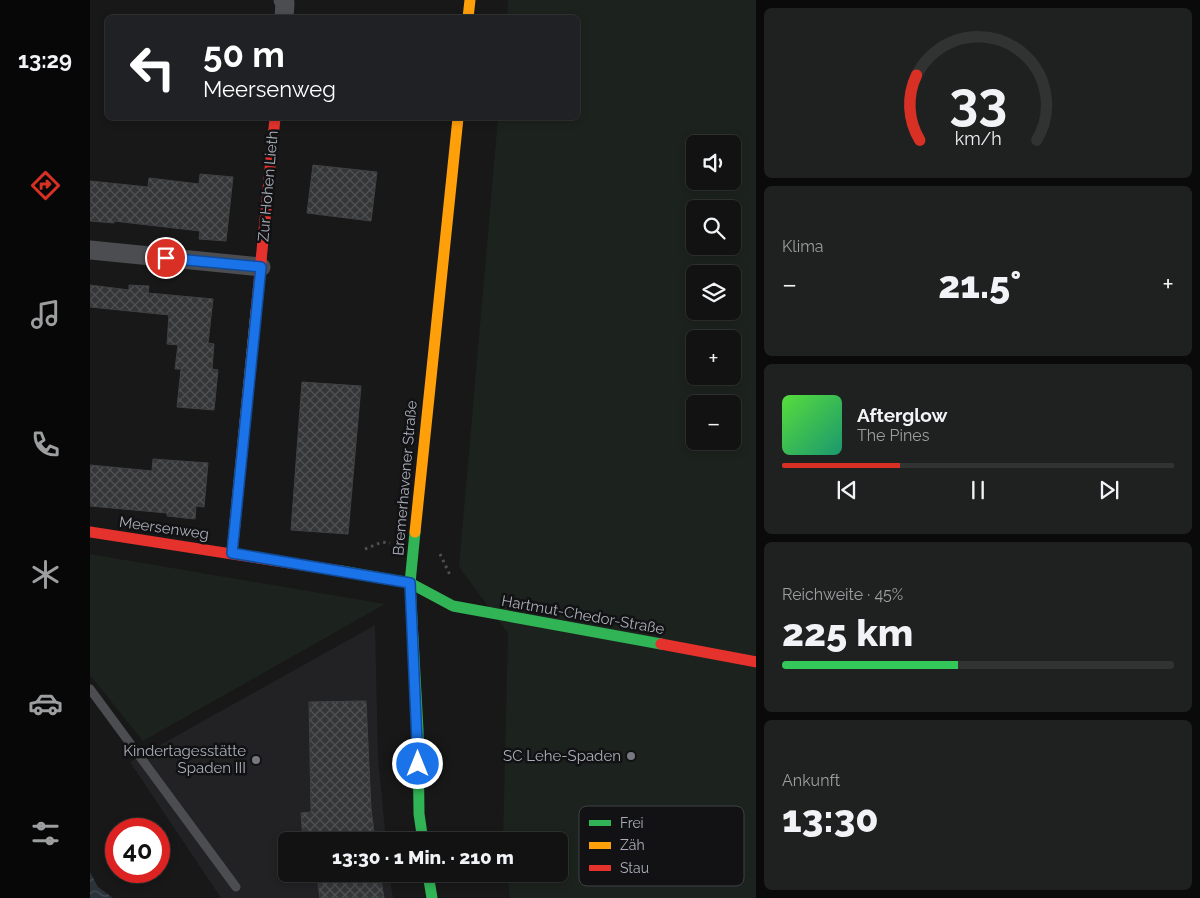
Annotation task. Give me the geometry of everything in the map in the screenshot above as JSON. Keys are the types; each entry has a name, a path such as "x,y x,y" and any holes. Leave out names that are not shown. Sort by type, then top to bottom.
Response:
{"street":[{"path":"283,0 285,3 284,15"},
{"path":"468,15 470,0"},
{"name":"Zur Hohen Lieth","path":"232,553 274,120"},
{"name":"Bremerhavener Straße","path":"421,832 418,814 418,730 410,583 458,120"},
{"path":"90,250 261,267"},
{"name":"Meersenweg","path":"90,532 232,553 410,583"},
{"name":"Hartmut-Chedor-Straße","path":"410,583 453,606 756,662"},
{"path":"429,882 432,898"}],"lane":[{"path":"90,689 236,887"}],"path":[{"path":"438,548 442,564 456,585 453,606"}],"shaded area":[{"path":"508,0 756,0 756,898 510,898 508,882 568,882 568,832 503,832 508,633 459,567 498,120 580,120 580,15 507,15"},
{"path":"90,554 385,604 143,741 90,675"},
{"name":"Kindertagesstätte Spaden III","path":"375,625 378,758 385,832 278,832 278,882 390,882 393,898 221,898 170,822 170,818 167,818 130,762"}],"water":[{"path":"90,872 98,887 113,898 90,898"}],"building":[{"path":"313,165 377,172 371,221 307,213"},
{"path":"200,174 233,177 226,241 199,239 200,231 114,221 114,223 90,221 90,181 148,187 149,178 199,184"},
{"path":"90,285 129,290 129,285 149,286 148,293 213,299 208,343 214,344 212,369 218,370 214,410 177,407 181,369 175,369 178,345 167,344 169,315 90,307"},
{"path":"302,382 361,386 348,534 291,530"},
{"path":"153,459 208,463 204,507 196,506 195,519 167,516 167,513 90,506 90,465 152,471"},
{"path":"366,701 374,832 302,832 301,813 311,812 309,702"},
{"path":"318,882 381,882 384,898 320,898"}],"traffic: fast":[{"path":"415,532 410,583 418,730 419,814 422,832"},
{"path":"341,571 410,583 453,606 661,644"},
{"path":"429,882 432,898"}],"traffic: slow":[{"path":"468,15 470,0"},
{"path":"415,532 458,120"},
{"path":"232,553 256,312"}],"traffic: jam":[{"path":"256,312 275,120"},
{"path":"90,532 341,571"},
{"path":"661,644 756,662"}],"place":[{"name":"SC Lehe-Spaden","path":"631,756"},
{"name":"Kindertagesstätte Spaden III","path":"256,760"}],"route":[{"path":"166,258 261,267 232,553 410,583 418,730 418,764"}]}
